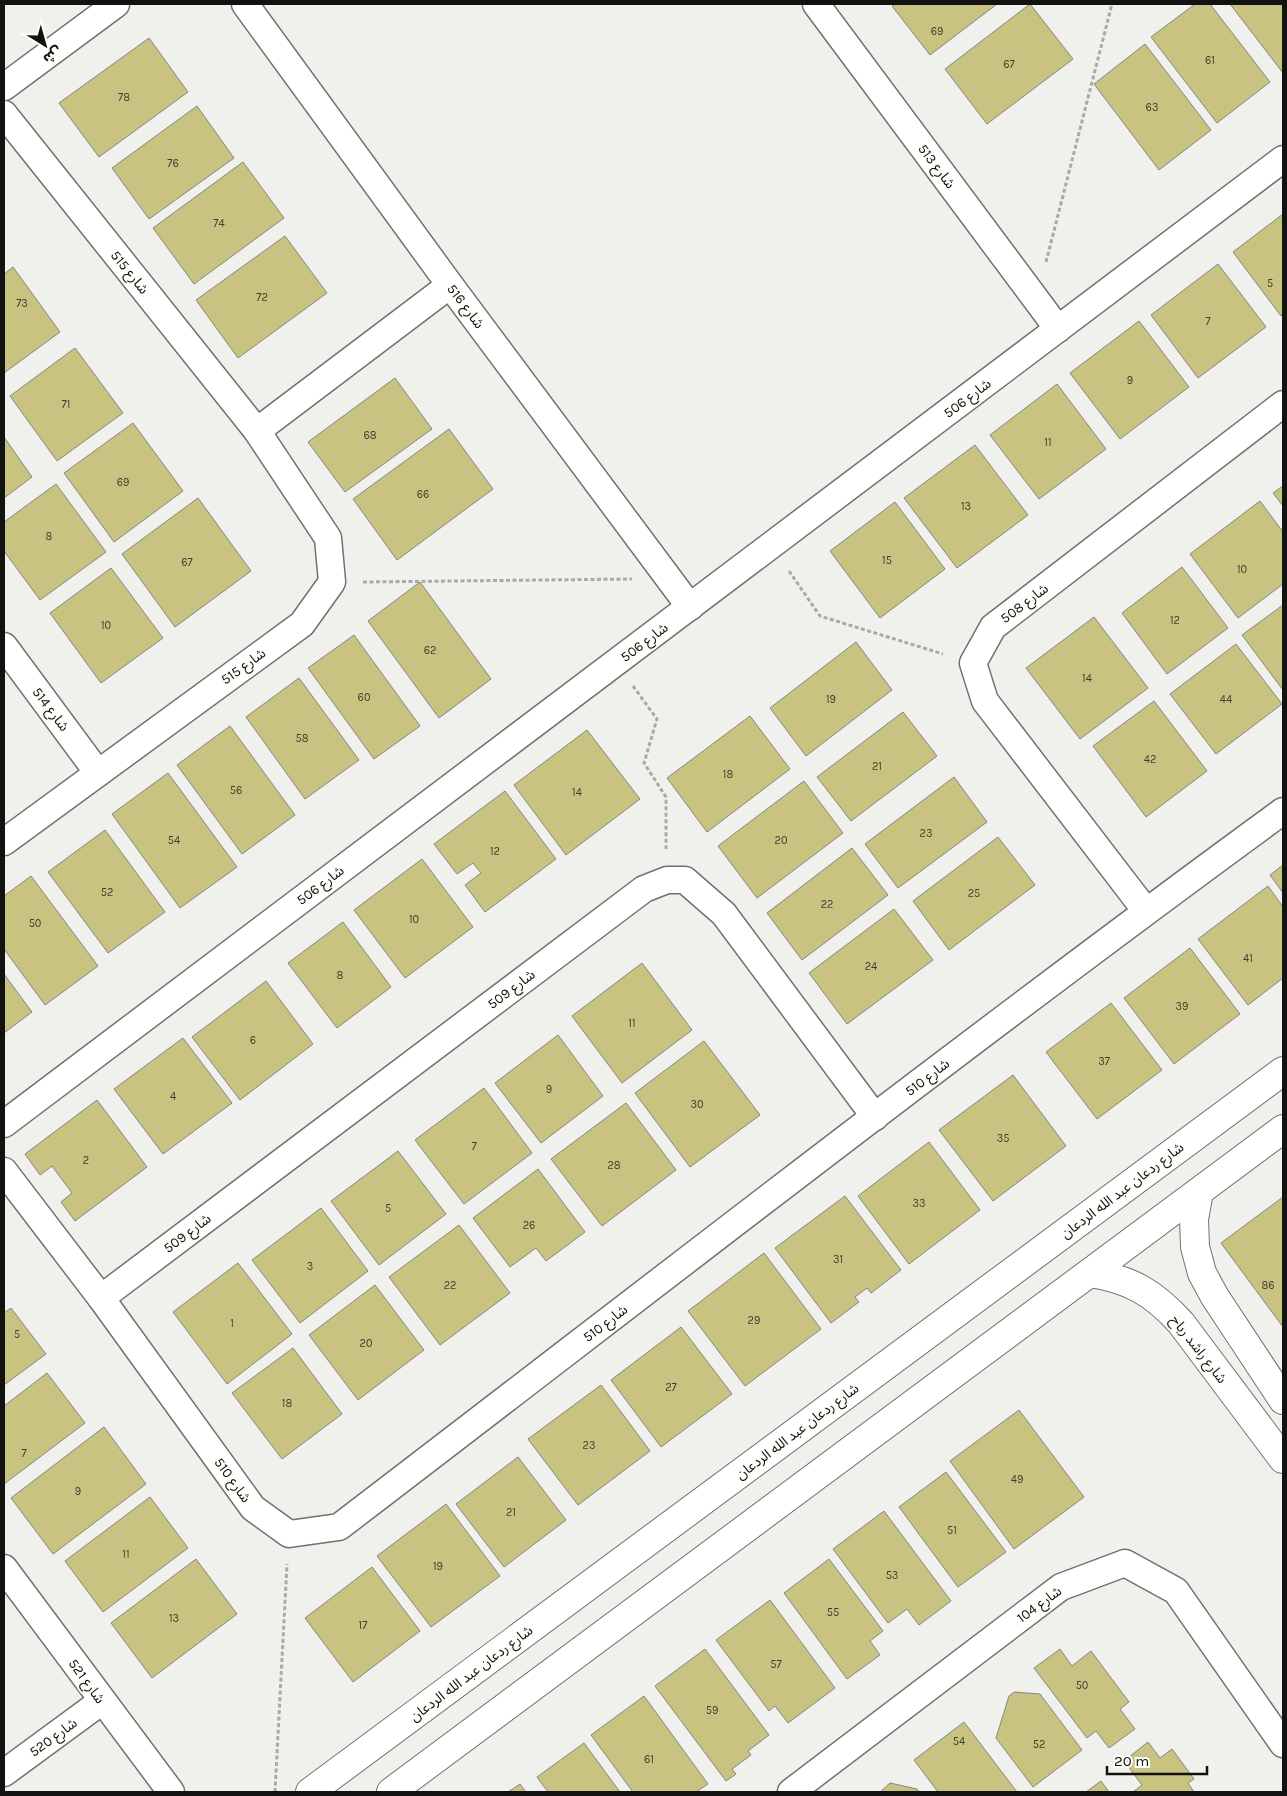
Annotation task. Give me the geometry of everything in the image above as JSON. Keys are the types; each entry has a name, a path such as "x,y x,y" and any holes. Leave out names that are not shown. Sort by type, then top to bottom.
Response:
{"street":[{"path":"4,87 116,4"},
{"name":"شارع 516","path":"245,4 450,285 690,607"},
{"name":"شارع 513","path":"818,4 1058,329"},
{"name":"شارع 515","path":"4,114 256,431 328,538 332,582 302,624 4,842"},
{"name":"شارع 506","path":"4,1124 1283,159"},
{"path":"256,431 450,285"},
{"name":"شارع 508","path":"973,663 993,627 1283,404"},
{"name":"شارع 514","path":"4,646 98,773"},
{"path":"973,663 984,701 1146,912"},
{"name":"شارع 510","path":"4,1171 101,1298 253,1508 289,1534 339,1527 874,1117 1283,811"},
{"path":"667,880 685,880 724,914 874,1117"},
{"name":"شارع 509","path":"101,1298 644,889 667,880"},
{"name":"شارع ردعان عبد الله الردعان","path":"310,1792 1283,1071"},
{"path":"391,1792 1283,1129"},
{"path":"1199,1192 1194,1219 1195,1246 1202,1273 1215,1297 1283,1400"},
{"name":"شارع راشد رباح","path":"1090,1273 1111,1276 1131,1284 1150,1294 1166,1307 1181,1323 1283,1459"},
{"path":"1181,1323 1215,1297"},
{"name":"شارع 104","path":"791,1792 1061,1587 1125,1563 1176,1591 1283,1744"},
{"name":"شارع 521","path":"4,1568 171,1792"},
{"name":"شارع 520","path":"4,1773 102,1701"}],"path":[{"path":"1036,300 1112,4"},
{"path":"771,545 820,616 973,663"},
{"path":"332,582 668,578"},
{"path":"616,663 657,719 644,763 666,796 667,880"},
{"path":"276,1792 289,1534"}],"building":[{"path":"896,4 997,4 930,55 892,6"},
{"path":"1030,4 1073,59 987,124 945,69"},
{"path":"1195,4 1210,4 1270,82 1217,123 1151,37"},
{"path":"1230,4 1283,4 1283,73"},
{"path":"149,38 188,92 99,157 59,103"},
{"path":"1145,44 1211,130 1159,170 1094,84"},
{"path":"197,106 234,158 149,219 112,168"},
{"path":"243,162 284,218 194,284 153,228"},
{"path":"1283,214 1283,314 1281,316 1233,252"},
{"path":"285,236 327,293 238,358 196,300"},
{"path":"1218,264 1266,327 1198,378 1151,315"},
{"path":"13,267 60,332 4,373 4,274"},
{"path":"1139,321 1189,387 1120,439 1070,373"},
{"path":"75,348 123,413 57,461 10,396"},
{"path":"395,378 432,429 345,492 308,442"},
{"path":"1057,384 1106,449 1039,499 990,435"},
{"path":"133,423 183,491 114,542 64,473"},
{"path":"449,429 493,489 397,560 353,499"},
{"path":"4,437 32,477 4,498"},
{"path":"975,445 1028,515 957,568 904,498"},
{"path":"56,484 106,552 40,600 4,551 4,522"},
{"path":"1283,486 1283,506 1273,493"},
{"path":"198,498 251,571 175,627 122,554"},
{"path":"1260,501 1283,532 1283,584 1238,618 1190,554"},
{"path":"895,502 945,569 880,618 830,551"},
{"path":"1182,567 1228,628 1167,674 1122,613"},
{"path":"111,568 163,638 101,683 50,613"},
{"path":"420,582 491,679 439,718 368,621"},
{"path":"1283,605 1283,690 1242,635"},
{"path":"1094,617 1148,688 1080,739 1026,668"},
{"path":"354,635 420,726 374,759 308,668"},
{"path":"856,642 892,690 806,756 770,708"},
{"path":"1236,644 1282,704 1216,754 1170,694"},
{"path":"299,678 359,760 305,799 246,717"},
{"path":"1154,701 1207,771 1146,817 1093,746"},
{"path":"903,712 937,756 851,821 817,777"},
{"path":"750,716 790,769 707,832 667,778"},
{"path":"230,726 295,815 242,854 177,765"},
{"path":"587,730 640,799 566,855 514,785"},
{"path":"168,773 237,867 180,908 112,814"},
{"path":"954,777 987,822 898,888 865,844"},
{"path":"804,781 843,833 757,898 718,846"},
{"path":"505,791 556,859 485,912 465,885 481,873 473,863 457,874 434,844"},
{"path":"105,830 165,912 108,953 48,872"},
{"path":"998,837 1035,885 949,950 913,901"},
{"path":"852,848 888,895 802,960 767,913"},
{"path":"422,859 473,927 405,978 354,910"},
{"path":"1283,865 1283,893 1270,875"},
{"path":"31,876 98,966 45,1005 4,949 4,896"},
{"path":"1268,886 1283,907 1283,978 1248,1005 1198,939"},
{"path":"894,909 933,960 847,1024 809,973"},
{"path":"343,922 391,987 337,1028 288,963"},
{"path":"1190,948 1240,1014 1174,1064 1124,998"},
{"path":"642,963 692,1030 622,1083 572,1016"},
{"path":"4,974 32,1012 4,1033"},
{"path":"266,981 313,1044 240,1100 192,1037"},
{"path":"1111,1003 1162,1070 1097,1119 1046,1052"},
{"path":"558,1035 603,1096 541,1143 495,1083"},
{"path":"183,1038 232,1103 163,1154 114,1089"},
{"path":"704,1041 760,1115 690,1167 635,1093"},
{"path":"1013,1075 1066,1146 993,1201 939,1130"},
{"path":"484,1088 532,1153 464,1204 415,1140"},
{"path":"97,1100 147,1167 75,1221 61,1202 72,1193 52,1166 40,1175 25,1154"},
{"path":"626,1103 676,1170 602,1226 551,1159"},
{"path":"929,1142 980,1210 909,1264 858,1196"},
{"path":"398,1151 446,1214 379,1265 331,1201"},
{"path":"538,1169 585,1232 546,1261 536,1248 510,1267 473,1218"},
{"path":"845,1196 901,1270 871,1293 867,1288 855,1297 859,1302 831,1323 775,1248"},
{"path":"1283,1197 1283,1327 1221,1243"},
{"path":"321,1208 368,1271 300,1323 252,1260"},
{"path":"459,1225 510,1293 440,1345 389,1277"},
{"path":"764,1253 821,1329 745,1386 688,1311"},
{"path":"238,1263 292,1334 227,1384 173,1312"},
{"path":"375,1285 424,1350 358,1400 309,1335"},
{"path":"11,1308 46,1354 4,1385 4,1313"},
{"path":"681,1327 732,1394 661,1447 611,1380"},
{"path":"293,1348 342,1414 282,1459 232,1393"},
{"path":"47,1373 85,1423 4,1484 4,1406"},
{"path":"601,1385 650,1451 578,1505 528,1439"},
{"path":"1019,1410 1084,1497 1014,1549 950,1461"},
{"path":"104,1427 146,1484 53,1554 11,1498"},
{"path":"518,1457 566,1520 504,1567 456,1504"},
{"path":"946,1472 1006,1552 958,1587 899,1507"},
{"path":"150,1497 188,1548 103,1612 65,1561"},
{"path":"446,1504 500,1576 431,1627 377,1556"},
{"path":"884,1511 951,1601 919,1625 907,1609 888,1623 833,1549"},
{"path":"196,1559 237,1614 152,1678 111,1623"},
{"path":"829,1559 883,1631 870,1641 880,1655 847,1679 784,1593"},
{"path":"372,1567 420,1631 353,1682 305,1618"},
{"path":"770,1600 835,1688 788,1723 775,1706 769,1711 716,1640"},
{"path":"705,1649 769,1735 748,1751 751,1755 732,1769 736,1774 726,1781 655,1686"},
{"path":"1060,1649 1072,1666 1091,1651 1129,1702 1120,1709 1135,1729 1109,1748 1096,1731 1087,1738 1034,1668"},
{"path":"1014,1692 1040,1694 1082,1750 1033,1787 996,1738 1009,1696"},
{"path":"644,1696 708,1784 696,1792 633,1792 591,1735"},
{"path":"964,1722 1017,1792 938,1792 914,1760"},
{"path":"1148,1742 1160,1758 1172,1749 1194,1779 1188,1783 1194,1792 1133,1792 1142,1785 1124,1761"},
{"path":"584,1743 620,1792 548,1792 537,1777"},
{"path":"1101,1781 1109,1792 1086,1792"},
{"path":"890,1783 917,1789 919,1792 880,1792"},
{"path":"520,1784 526,1792 508,1792"}]}
